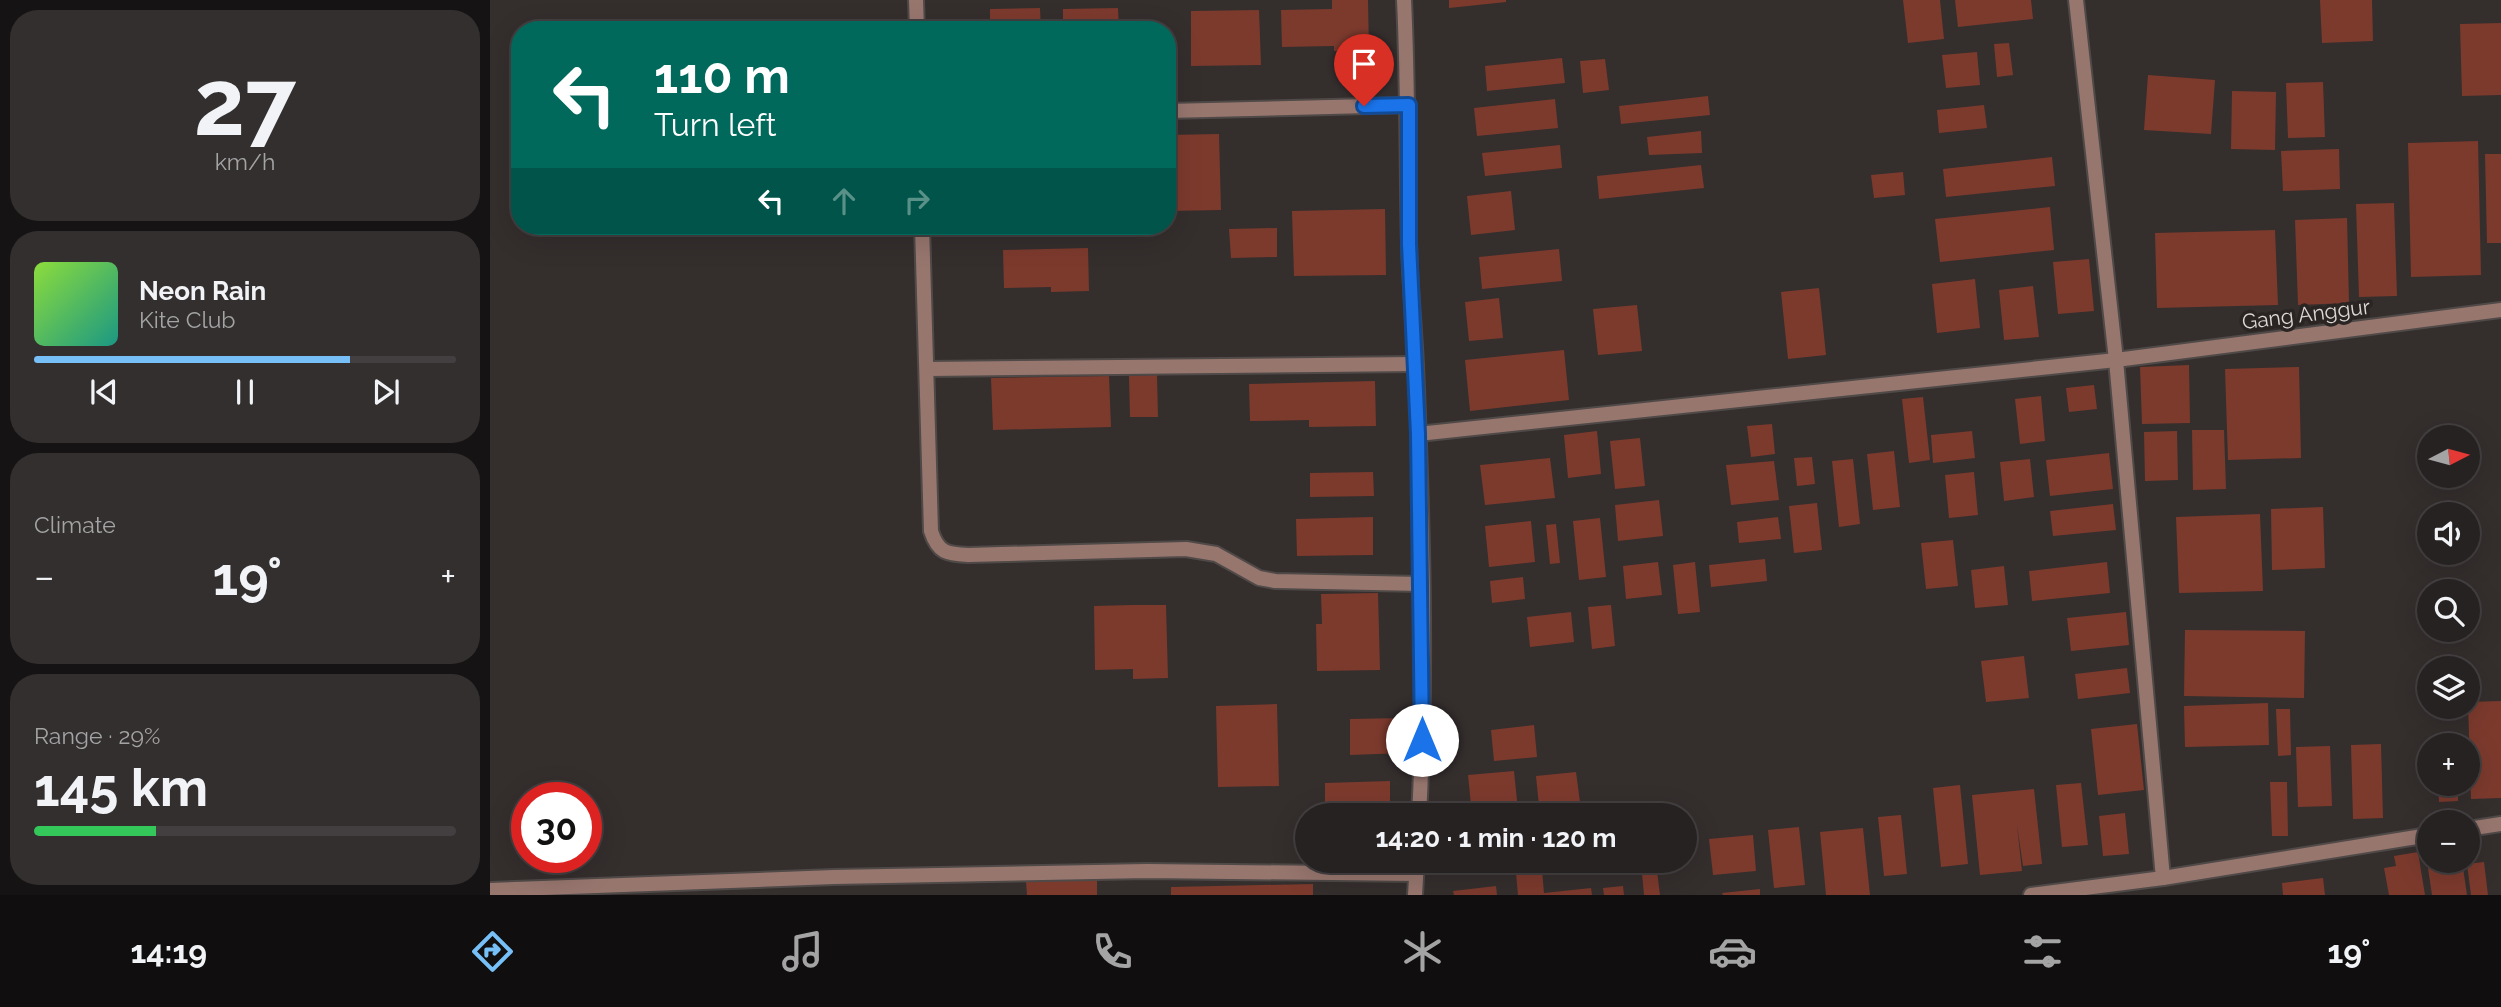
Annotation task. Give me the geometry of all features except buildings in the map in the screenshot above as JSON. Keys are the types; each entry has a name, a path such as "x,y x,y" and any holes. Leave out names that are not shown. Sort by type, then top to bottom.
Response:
{"street":[{"path":"916,0 917,21"},
{"path":"1404,0 1409,105 1409,244 1416,364 1421,584 1420,803"},
{"path":"2077,0 2116,360 2163,878"},
{"path":"1176,111 1409,105"},
{"path":"922,235 932,531 935,542 941,549 951,554 968,555 1186,549 1216,554 1259,578 1275,581 1421,584"},
{"name":"Gang Anggur","path":"1418,434 2116,360 2501,310"},
{"path":"927,369 1416,364"},
{"path":"2480,827 2501,824"},
{"path":"2031,895 2163,878 2417,837"},
{"path":"490,890 834,877 1295,869"},
{"path":"1415,895 1417,873"}],"route":[{"path":"1364,106 1409,105 1409,244 1418,434 1422,740"}]}
